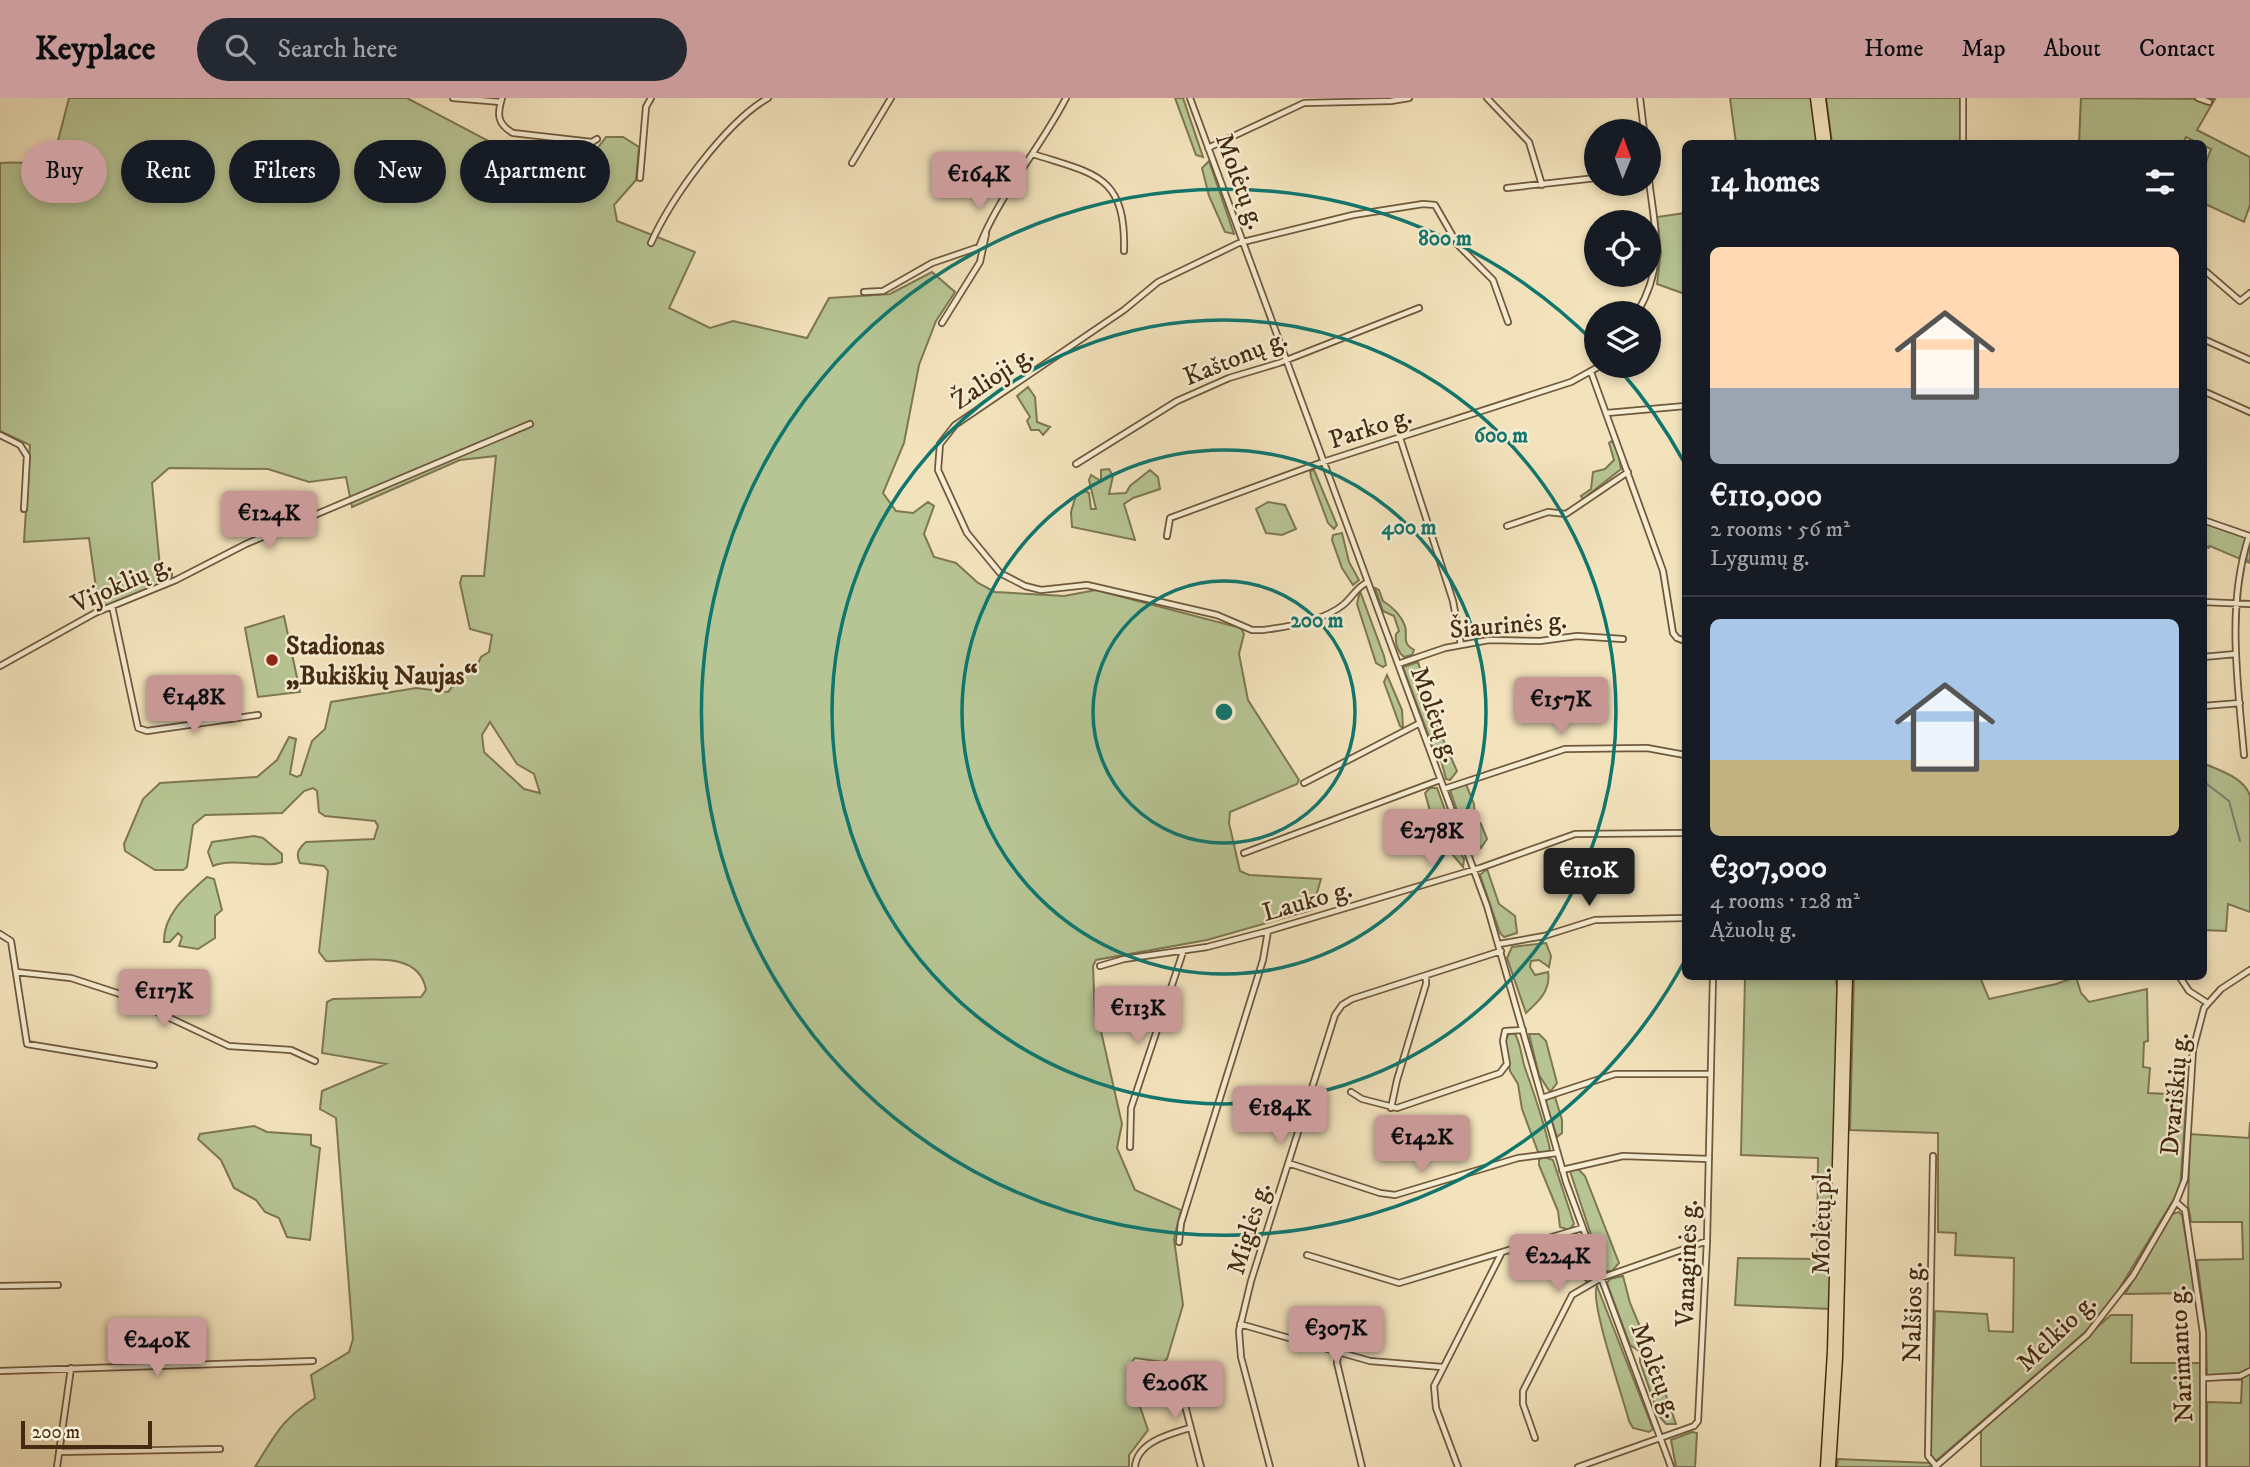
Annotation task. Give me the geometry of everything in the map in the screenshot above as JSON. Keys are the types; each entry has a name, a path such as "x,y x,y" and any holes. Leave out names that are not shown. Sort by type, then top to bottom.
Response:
{"highway":[{"path":"1815,98 1820,140"},
{"path":"1821,98 1826,140"},
{"name":"Molėtų pl.","path":"1825,1467 1832,1351 1842,980"},
{"name":"Molėtų pl.","path":"1831,1467 1838,1358 1849,980"}],"street":[{"path":"453,98 502,100 500,122 513,133 592,142 597,139"},
{"path":"640,178 646,107 650,98"},
{"path":"651,243 677,191 750,108 768,98"},
{"path":"852,163 891,98"},
{"path":"864,292 883,291 932,263 979,247 992,215 1066,98"},
{"name":"Molėtų g.","path":"1190,98 1474,869 1499,944 1562,1170 1671,1467"},
{"path":"1208,148 1303,101 1391,102 1409,98"},
{"path":"1487,98 1529,142 1542,185"},
{"path":"1640,98 1643,119"},
{"path":"1963,98 1963,139"},
{"path":"2198,98 2209,102"},
{"path":"1033,154 1093,174 1113,190 1125,236 1124,251"},
{"path":"1507,188 1584,180"},
{"path":"1644,301 1653,285 1656,267 1650,196"},
{"name":"Žalioji g.","path":"1368,582 1358,586 1342,606 1330,612 1263,630 1252,630 1217,615 1087,585 1041,590 1011,580 983,555 961,523 941,478 939,450 945,435 955,425 1124,310 1158,282 1242,242 1353,215 1432,203 1441,211 1463,252 1493,280 1508,322"},
{"path":"942,323 980,262 986,229"},
{"path":"2207,271 2244,301 2250,293"},
{"name":"Kaštonų g.","path":"1076,464 1177,401 1419,308"},
{"path":"2207,341 2250,360"},
{"name":"Parko g.","path":"1167,536 1170,518 1323,462 1547,390 1584,375"},
{"path":"1593,378 1663,571 1673,633 1676,638 1682,639"},
{"path":"2207,393 2250,412"},
{"path":"1607,413 1682,406"},
{"name":"Vijoklių g.","path":"0,666 112,606 176,580 246,544 300,524 344,501 530,424"},
{"path":"0,435 20,445 27,456 24,509"},
{"path":"1400,438 1453,601 1461,645"},
{"path":"1507,526 1548,512 1566,514 1628,472"},
{"path":"2207,521 2249,537 2238,601 2235,654 2244,755"},
{"path":"2207,602 2238,601 2250,604"},
{"path":"112,606 138,728 147,731 258,715"},
{"name":"Šiaurinės g.","path":"1398,664 1461,645 1577,636 1623,639"},
{"path":"2207,657 2235,654"},
{"path":"2207,706 2240,703"},
{"path":"1304,783 1420,723"},
{"path":"1444,789 1565,749 1606,746 1659,749 1682,754"},
{"path":"1244,853 1440,780"},
{"name":"Lauko g.","path":"1100,966 1124,959 1183,952 1268,931 1474,869 1575,834 1682,833"},
{"path":"1499,944 1544,936 1595,920 1682,918"},
{"path":"1179,1242 1181,1223 1264,960 1268,931"},
{"path":"0,934 11,941 27,1044 154,1065"},
{"name":"Miglės g.","path":"1270,1467 1239,1348 1240,1324 1338,1009 1352,999 1500,951"},
{"path":"1130,1147 1131,1108 1183,952"},
{"name":"Dvariškių g.","path":"2176,1202 2185,1179 2193,1050 2206,1002 2250,970"},
{"path":"16,972 71,978 117,993 229,1046 291,1050 315,1061"},
{"path":"1391,1108 1426,976"},
{"name":"Vanaginės g.","path":"1578,1467 1694,1426 1698,1421 1707,1241 1713,980"},
{"path":"2182,980 2189,991 2206,1002"},
{"path":"1351,1092 1362,1099 1391,1108 1500,1073 1507,1066 1503,1041 1505,1031 1523,1030"},
{"path":"1542,1098 1615,1074 1709,1073"},
{"path":"1288,1163 1380,1193 1395,1195 1518,1158 1557,1153"},
{"path":"1562,1170 1623,1156 1709,1159"},
{"name":"Nalšios g.","path":"1933,1156 1928,1456 1935,1467"},
{"name":"Narimanto g.","path":"2176,1202 2185,1210 2202,1317 2205,1378 2203,1467"},
{"name":"Melkio g.","path":"1935,1467 2101,1321 2133,1276 2176,1202"},
{"path":"1307,1255 1399,1283 1582,1228"},
{"path":"1535,1438 1523,1404 1527,1381 1572,1294 1601,1278 1707,1241"},
{"path":"1458,1467 1434,1399 1434,1387 1441,1367 1501,1253"},
{"path":"0,1286 58,1285"},
{"path":"1240,1324 1338,1353 1387,1364 1441,1367"},
{"path":"1338,1353 1337,1363 1362,1467"},
{"path":"0,1371 313,1361"},
{"path":"1175,1367 1201,1467"},
{"path":"57,1467 71,1368"},
{"path":"2205,1378 2240,1376 2250,1371"},
{"path":"1135,1467 1139,1454 1151,1444 1190,1428"},
{"path":"59,1452 220,1449"}],"green space":[{"path":"69,98 407,98 487,140 460,140 460,203 610,203 610,140 604,140 606,137 623,137 639,147 636,180 614,205 617,221 695,252 669,308 710,328 733,321 807,338 829,298 890,294 932,272 955,292 936,321 919,365 904,443 883,493 896,511 913,513 928,502 934,506 924,534 934,557 956,563 978,583 995,592 1064,596 1096,590 1241,628 1244,634 1239,654 1248,700 1299,780 1297,784 1230,812 1229,823 1240,871 1249,875 1321,879 1312,910 1207,940 1096,960 1093,966 1095,1016 1101,1031 1122,1124 1117,1148 1135,1190 1181,1210 1174,1239 1183,1305 1167,1359 1163,1362 1135,1358 1127,1368 1148,1430 1129,1455 1129,1467 255,1467 286,1421 315,1398 311,1375 349,1352 353,1339 336,1118 320,1109 322,1091 386,1064 322,1053 327,1002 333,999 421,997 426,990 421,976 412,967 399,962 369,959 326,961 319,952 328,871 324,866 300,863 298,851 306,842 374,839 378,826 375,821 325,816 319,812 317,791 313,788 304,791 282,813 205,815 193,825 187,867 183,870 155,870 125,851 124,844 143,799 160,783 257,777 277,760 289,737 296,739 290,774 297,777 301,775 312,741 325,729 331,702 416,688 448,692 461,676 476,668 481,657 489,652 492,635 470,629 460,583 462,576 484,576 496,456 460,460 352,507 346,477 309,482 268,469 169,468 152,483 160,567 172,567 172,579 99,609 89,538 24,542 30,445 0,431 0,163 21,163 21,203 107,203 107,140 58,140","holes":["490,722 517,764 534,774 540,793 524,789 484,752 482,735"]},
{"path":"1175,98 1183,98 1203,157 1196,155"},
{"path":"1730,98 1812,98 1818,140 1736,140"},
{"path":"1826,98 1966,98 1964,140 1832,140"},
{"path":"2081,98 2215,99 2197,130 2250,157 2250,205 2244,222 2207,205 2207,160 2211,149 2207,147 2207,140 2186,137 2184,140 2079,140"},
{"path":"1209,161 1234,234 1225,232 1209,196 1202,168"},
{"path":"1682,213 1682,293 1661,285 1661,216"},
{"path":"1028,387 1035,397 1037,422 1050,427 1043,435 1039,430 1031,430 1027,421 1030,417 1017,396"},
{"path":"1612,441 1618,451 1621,469 1583,499 1581,496 1591,489 1593,472 1605,469 1614,460 1609,443"},
{"path":"1109,469 1113,476 1109,494 1126,493 1130,486 1150,470 1158,477 1160,489 1124,504 1135,540 1072,527 1071,512 1076,495 1085,491 1089,493 1091,509 1096,509 1089,480 1091,475 1101,481 1101,470"},
{"path":"1314,470 1337,525 1334,529 1328,523 1311,477 1310,471"},
{"path":"1268,502 1285,505 1296,529 1282,535 1266,533 1256,509"},
{"path":"2207,524 2250,539 2250,563 2207,547"},
{"path":"1342,533 1349,562 1359,580 1353,585 1342,568 1332,540 1333,535"},
{"path":"1375,588 1403,622 1406,642 1414,650 1412,655 1404,657 1398,649 1396,634 1399,631 1394,616 1383,611"},
{"path":"1360,591 1384,656 1386,665 1383,667 1376,663 1357,604"},
{"name":"Stadionas „Bukiškių Naujas“","path":"284,616 300,692 258,697 245,628"},
{"path":"1418,662 1438,728 1457,771 1450,780 1446,779 1440,756 1435,753 1403,667"},
{"path":"1387,675 1402,710 1403,728 1384,682"},
{"path":"2207,765 2237,779 2250,796 2250,912 2228,904 2226,931 2207,930"},
{"path":"1466,784 1474,804 1475,818 1481,824 1487,839 1481,848 1474,841 1476,849 1472,854 1450,790"},
{"path":"1430,788 1437,788 1448,818 1448,831 1464,859 1463,867 1437,836 1425,793"},
{"path":"254,836 263,838 282,854 282,862 213,866 208,852 212,842"},
{"path":"1487,869 1499,904 1515,916 1517,933 1504,937 1500,933 1480,875"},
{"path":"207,877 214,879 222,910 215,916 215,938 198,949 179,946 182,937 178,933 170,942 164,942 172,914"},
{"path":"1546,943 1551,956 1549,967 1539,960 1531,961 1530,967 1535,975 1548,972 1548,984 1539,1000 1526,1013 1507,958 1512,947"},
{"path":"1745,980 1836,980 1839,994 1830,1309 1735,1305 1738,1258 1817,1259 1818,1158 1741,1155"},
{"path":"1854,980 1981,980 1989,999 2067,980 2077,980 2081,993 2089,1002 2147,989 2148,1041 2144,1042 2143,1067 2150,1068 2148,1093 2187,1095 2180,1189 2113,1299 2091,1327 1929,1467 1837,1467 1838,1459 1930,1463 1935,1311 1987,1314 1989,1331 2013,1332 2014,1258 1955,1255 1956,1233 1938,1232 1938,1133 1850,1130"},
{"path":"1509,1033 1515,1034 1519,1043 1548,1139 1548,1152 1538,1152 1522,1109 1518,1084 1510,1071 1505,1041"},
{"path":"1529,1034 1539,1034 1546,1041 1557,1083 1550,1092 1539,1075"},
{"path":"1555,1097 1562,1120 1562,1133 1557,1137 1546,1103 1547,1099"},
{"path":"2250,1122 2250,1467 2207,1467 2207,1402 2241,1403 2242,1380 2207,1379 2206,1331 2197,1260 2243,1259 2242,1222 2191,1222 2188,1205 2190,1134 2249,1138"},
{"path":"254,1126 267,1132 311,1135 311,1145 320,1148 310,1240 287,1237 279,1218 265,1212 256,1200 234,1188 221,1160 198,1139 200,1134"},
{"path":"1544,1157 1553,1160 1574,1224 1569,1230 1560,1227 1558,1211 1539,1165 1539,1160"},
{"path":"1578,1169 1585,1176 1619,1263 1612,1271 1603,1271 1570,1171"},
{"path":"2179,1212 2182,1215 2195,1293 2125,1294 2172,1214"},
{"path":"1575,1233 1579,1236 1584,1257 1593,1275 1586,1281 1581,1275 1567,1237"},
{"path":"1623,1276 1630,1303 1649,1348 1639,1351 1630,1345 1607,1283 1610,1279"},
{"path":"1597,1286 1653,1429 1649,1432 1633,1428 1629,1421 1602,1329"},
{"path":"2111,1315 2132,1315 2131,1363 2202,1363 2200,1467 1981,1467 1981,1429"},
{"path":"1649,1354 1654,1361 1676,1424 1666,1424 1659,1416 1640,1362 1640,1358"},
{"path":"1692,1432 1697,1433 1695,1467 1676,1467 1671,1440"}],"waterway":[{"path":"2207,784 2229,801 2240,841"}],"place":[{"name":"Stadionas „Bukiškių Naujas“","path":"272,660"}]}
